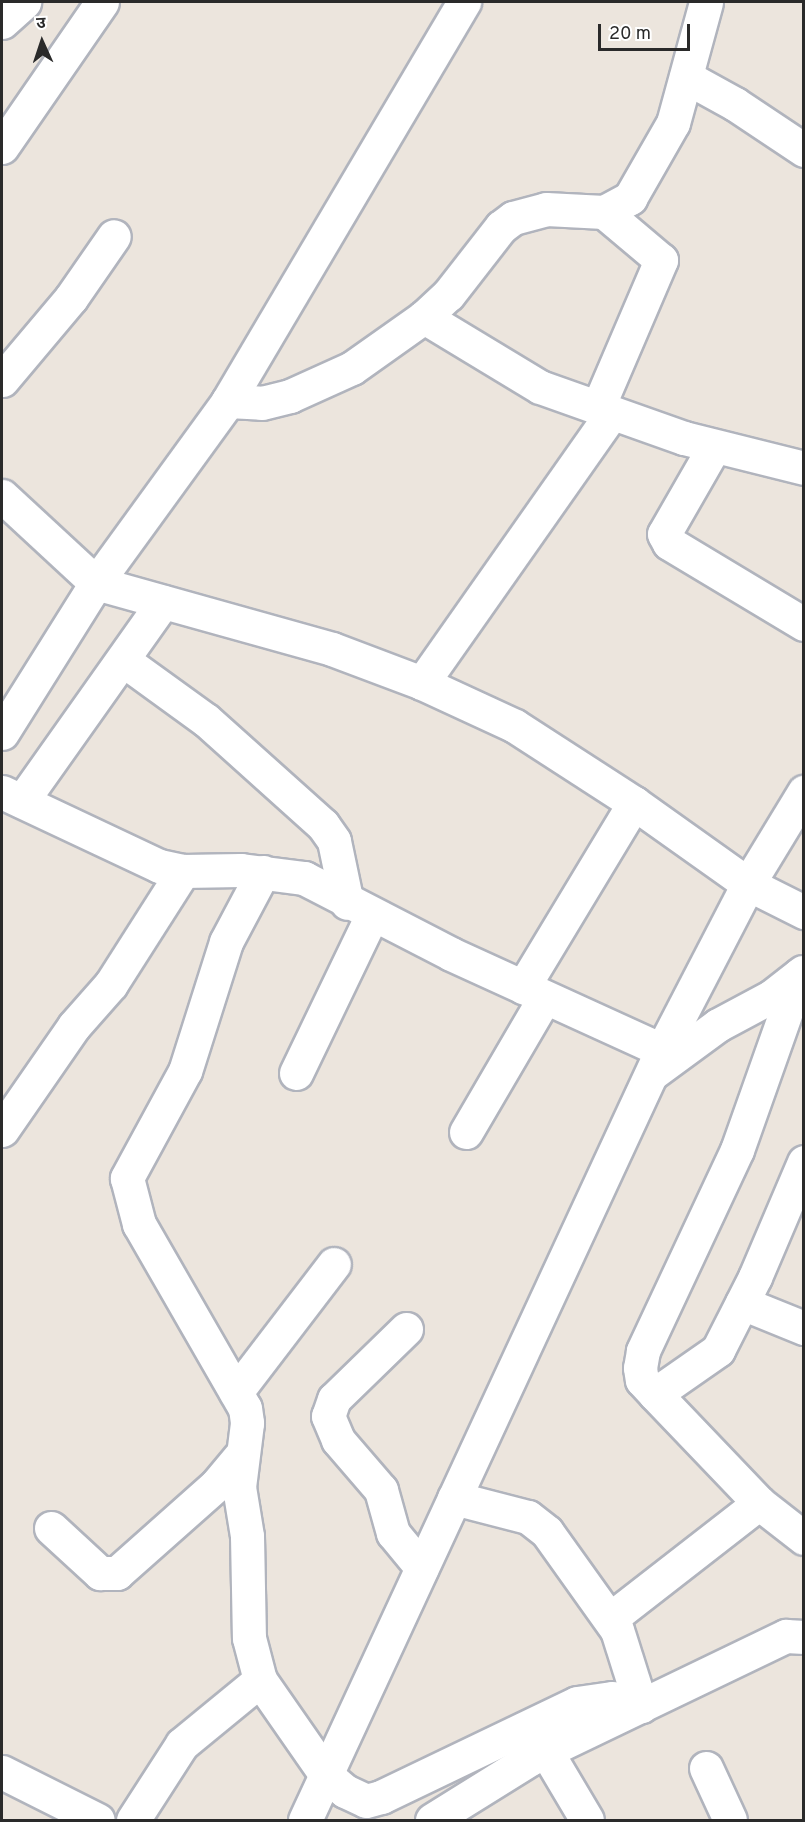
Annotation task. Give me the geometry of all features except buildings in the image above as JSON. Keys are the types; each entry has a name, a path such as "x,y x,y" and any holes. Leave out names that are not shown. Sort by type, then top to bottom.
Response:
{"street":[{"path":"2,22 24,2"},
{"path":"2,147 102,2"},
{"path":"2,733 96,583 228,400 464,2"},
{"path":"228,400 262,403 290,396 352,368 424,317 448,295 501,227 513,218 546,209 604,212 630,198 660,150 673,123 706,2"},
{"path":"686,77 735,104 804,150"},
{"path":"422,683 605,410 659,273 661,260 604,212"},
{"path":"2,380 71,298 114,236"},
{"path":"424,317 540,387 714,447 804,468"},
{"path":"714,447 664,534 669,543 804,624"},
{"path":"2,496 96,583 333,649 422,683 515,726 634,803 748,884 804,912"},
{"path":"163,602 123,660 12,796 140,858 183,871 263,872 304,878 360,909 534,992 656,1062"},
{"path":"123,660 206,720 323,825 334,841 360,909 296,1073"},
{"path":"305,1821 656,1062 748,884 804,792"},
{"path":"466,1132 534,992 634,803"},
{"path":"2,1130 74,1026 111,984 183,871"},
{"path":"263,872 226,942 185,1071 126,1178 139,1224 245,1408 247,1423 240,1456 238,1487 247,1536 249,1638 260,1680 326,1775 345,1791 366,1801 381,1797 577,1703 612,1698 641,1706"},
{"path":"656,1062 772,996 801,973"},
{"path":"801,973 737,1150 643,1351 642,1380 759,1503 804,1538"},
{"path":"655,1394 718,1350 742,1304 804,1162"},
{"path":"236,1392 334,1264"},
{"path":"742,1304 804,1328"},
{"path":"406,1329 334,1399 327,1416 338,1440 381,1490 393,1533 422,1568"},
{"path":"51,1528 100,1573 117,1573 216,1485 240,1456"},
{"path":"454,1498 528,1517 538,1524 610,1619 625,1648 641,1706"},
{"path":"610,1619 759,1503"},
{"path":"432,1821 546,1751 798,1634"},
{"path":"133,1821 182,1744 260,1680"},
{"path":"546,1751 587,1821"},
{"path":"706,1768 730,1821"},
{"path":"2,1772 49,1810 98,1821"}]}
